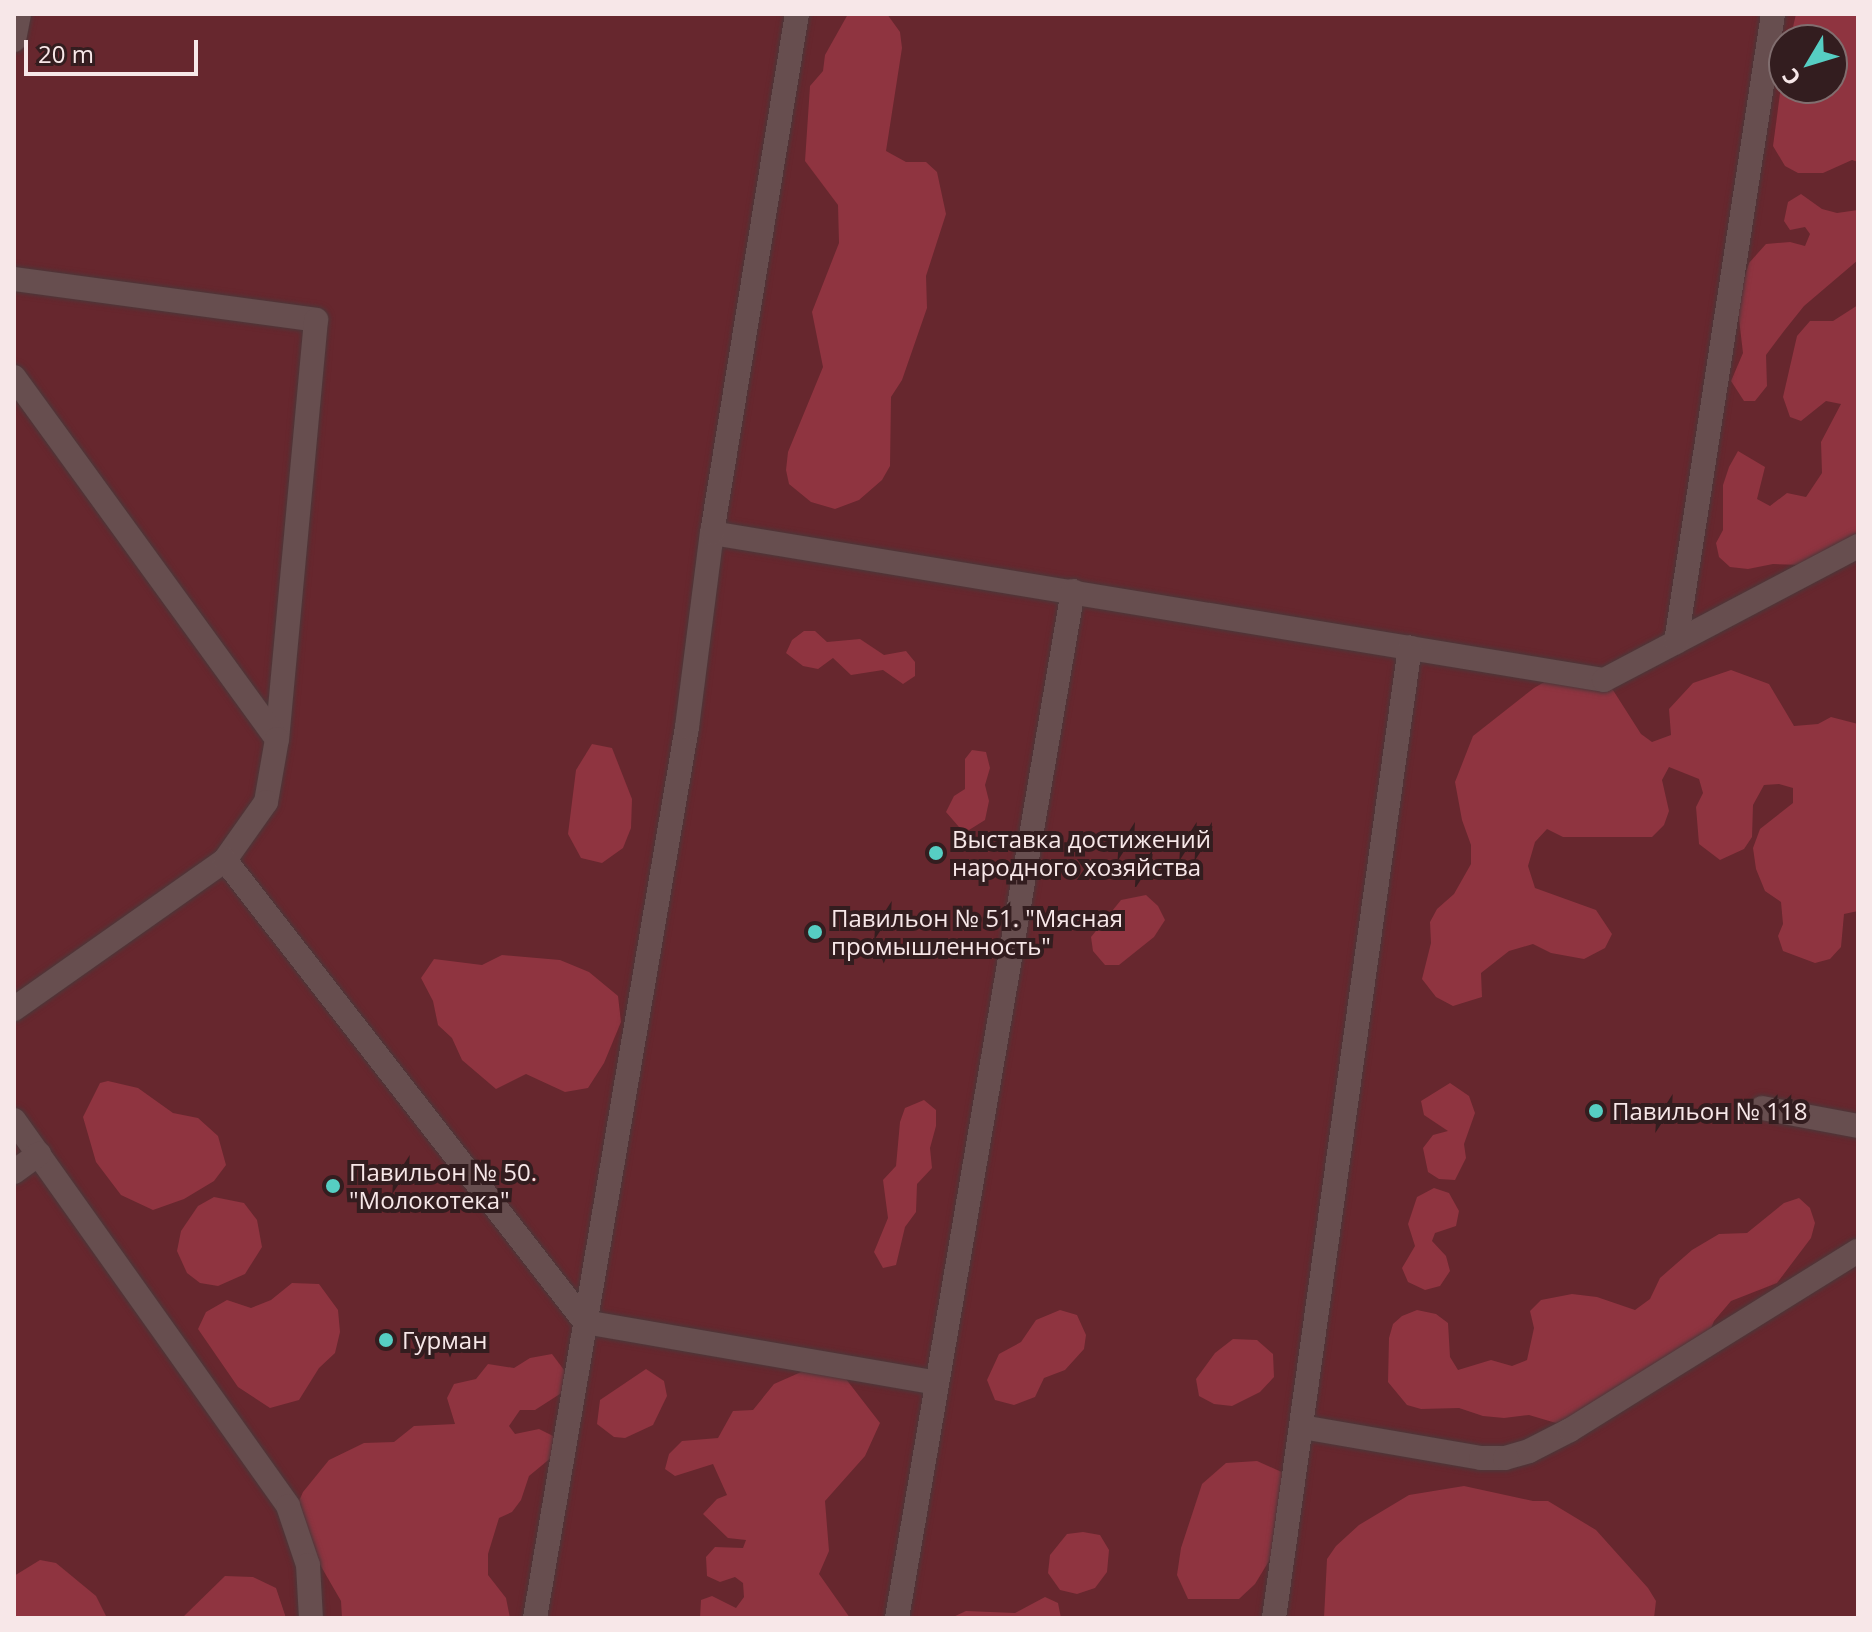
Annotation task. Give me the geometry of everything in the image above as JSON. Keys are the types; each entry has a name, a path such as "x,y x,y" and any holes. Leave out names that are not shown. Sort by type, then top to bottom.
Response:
{"lane":[{"path":"14,40 19,14"},
{"path":"535,1618 687,727 712,533 797,14"},
{"path":"1676,642 1773,14"},
{"path":"14,279 316,320 277,739 266,802 225,860 14,1009"},
{"path":"14,377 277,739"},
{"path":"712,533 1604,680 1858,546"},
{"path":"897,1618 1073,591"},
{"path":"1274,1618 1410,647"},
{"path":"225,860 585,1322 937,1383"},
{"path":"1762,1108 1858,1126"},
{"path":"14,1120 288,1506 308,1565 311,1618"},
{"path":"14,1172 39,1154"},
{"path":"1302,1427 1481,1458 1505,1458 1529,1451 1570,1430 1858,1251"}],"shaded area":[{"name":"Выставка достижений народного хозяйства","path":"14,14 1858,14 1858,1618 14,1618"},
{"path":"848,14 887,14 900,32 902,48 886,151 906,162 926,162 937,172 946,214 926,276 927,308 902,380 891,397 890,466 882,480 859,500 835,509 811,502 789,484 786,470 788,452 823,367 812,312 839,243 838,205 805,161 810,86 823,71 825,55"},
{"path":"1796,14 1858,14 1858,162 1852,160 1823,173 1798,173 1785,166 1773,146 1779,104 1848,104 1848,24 1794,24"},
{"path":"1801,194 1822,209 1837,213 1858,210 1858,260 1804,306 1766,355 1767,386 1755,401 1744,401 1731,381 1743,353 1737,302 1749,263 1766,244 1790,242 1805,246 1810,234 1805,227 1790,230 1784,221 1788,202"},
{"path":"1858,305 1858,543 1803,565 1773,564 1748,569 1730,567 1719,557 1716,543 1723,530 1723,485 1729,467 1738,451 1765,467 1757,499 1770,506 1787,493 1806,497 1822,473 1821,442 1841,404 1826,401 1801,421 1790,417 1783,397 1797,336 1810,321 1833,321"},
{"path":"804,631 815,631 827,642 860,639 884,655 906,651 915,662 915,676 903,684 883,670 851,675 833,658 818,669 803,666 786,653 792,640"},
{"path":"1570,667 1604,676 1641,734 1652,742 1671,735 1669,709 1693,683 1731,670 1769,684 1794,726 1818,724 1831,717 1858,724 1858,911 1844,914 1841,947 1830,959 1815,963 1783,951 1778,936 1783,924 1781,902 1765,891 1756,869 1753,848 1760,829 1793,803 1793,788 1779,784 1764,785 1753,805 1752,837 1744,849 1720,860 1699,844 1696,807 1703,793 1699,779 1669,767 1662,780 1669,811 1664,825 1652,837 1563,837 1547,829 1535,842 1528,866 1535,888 1596,910 1612,934 1605,948 1584,959 1551,953 1533,944 1509,951 1481,973 1482,997 1453,1006 1436,997 1422,979 1431,943 1430,922 1437,909 1454,894 1471,864 1471,845 1462,820 1455,782 1473,736 1534,688"},
{"path":"592,744 612,748 632,799 631,828 623,848 602,863 581,858 568,834 576,770"},
{"path":"972,750 986,752 990,768 985,785 989,801 985,820 969,830 959,827 946,812 954,796 965,789 965,759"},
{"path":"1146,895 1158,906 1165,920 1154,937 1119,965 1105,965 1093,951 1091,937 1121,900"},
{"path":"502,955 560,960 589,972 618,996 621,1022 604,1063 588,1088 565,1092 526,1074 496,1089 462,1060 452,1038 438,1025 433,1001 421,978 434,959 482,965"},
{"path":"108,1081 138,1088 173,1113 198,1118 218,1136 226,1165 214,1181 184,1199 153,1210 121,1195 96,1162 83,1117 100,1083"},
{"path":"1450,1083 1469,1096 1475,1113 1464,1144 1466,1158 1455,1180 1439,1179 1428,1172 1423,1148 1433,1135 1448,1131 1424,1115 1421,1101"},
{"path":"924,1100 936,1110 936,1126 930,1148 932,1168 917,1184 916,1212 905,1227 896,1265 883,1268 874,1252 888,1218 883,1180 896,1166 900,1122 905,1108"},
{"path":"1434,1188 1449,1193 1459,1211 1456,1226 1435,1233 1432,1241 1446,1256 1450,1271 1440,1286 1425,1290 1408,1282 1402,1268 1415,1246 1408,1224 1417,1197"},
{"path":"214,1197 244,1203 257,1220 262,1247 245,1274 218,1286 200,1283 187,1273 177,1251 181,1231 198,1206"},
{"path":"1799,1198 1810,1208 1815,1223 1811,1238 1777,1283 1731,1301 1714,1321 1704,1346 1581,1412 1556,1423 1529,1415 1504,1418 1483,1416 1459,1408 1421,1409 1407,1405 1388,1382 1389,1338 1393,1324 1402,1316 1417,1310 1436,1314 1448,1323 1450,1357 1458,1370 1491,1360 1512,1366 1527,1360 1534,1328 1530,1311 1541,1300 1572,1294 1597,1297 1635,1310 1650,1299 1660,1278 1692,1250 1719,1234 1747,1233 1784,1203"},
{"path":"292,1283 319,1284 338,1310 340,1332 335,1353 319,1368 299,1400 270,1408 238,1387 198,1329 206,1312 227,1300 251,1308 271,1300"},
{"path":"1060,1310 1077,1315 1086,1335 1084,1349 1065,1370 1044,1378 1035,1397 1014,1405 995,1400 987,1380 999,1354 1021,1342 1036,1320"},
{"path":"1233,1339 1257,1340 1273,1354 1274,1377 1260,1392 1232,1406 1214,1404 1199,1396 1196,1379 1215,1353"},
{"path":"552,1354 570,1378 563,1392 535,1410 520,1410 509,1426 515,1434 539,1429 555,1437 558,1452 529,1476 521,1500 512,1512 499,1518 488,1554 488,1575 506,1598 510,1618 342,1618 341,1601 315,1556 295,1510 303,1492 329,1460 364,1443 394,1442 414,1426 455,1424 447,1398 454,1384 476,1379 488,1364 514,1368 530,1358"},
{"path":"817,1365 839,1370 880,1423 865,1456 825,1501 829,1551 819,1574 850,1618 700,1618 701,1600 712,1596 736,1608 744,1597 743,1583 735,1577 720,1582 707,1576 706,1557 715,1547 743,1548 746,1540 728,1538 703,1514 717,1499 727,1495 713,1464 675,1476 665,1469 669,1454 682,1441 718,1438 733,1411 753,1410 774,1384"},
{"path":"646,1369 664,1381 667,1396 653,1425 625,1438 614,1437 597,1424 600,1400"},
{"path":"1257,1461 1286,1474 1283,1538 1255,1584 1239,1599 1188,1599 1177,1575 1181,1548 1202,1484 1226,1463"},
{"path":"1464,1486 1533,1501 1548,1501 1596,1530 1648,1588 1656,1601 1654,1618 1324,1618 1327,1559 1336,1546 1359,1525 1409,1495"},
{"path":"1083,1532 1100,1535 1109,1550 1107,1572 1095,1588 1077,1594 1060,1590 1048,1573 1050,1555 1067,1534"},
{"path":"40,1560 56,1563 96,1596 107,1618 14,1618 14,1576"},
{"path":"225,1576 253,1577 276,1588 286,1618 182,1618"},
{"path":"1045,1597 1058,1603 1061,1618 951,1618 966,1611 1015,1613"}],"place":[{"name":"Выставка достижений народного хозяйства","path":"936,853"},
{"name":"Павильон № 51. \"Мясная промышленность\"","path":"815,932"},
{"name":"Павильон № 118","path":"1596,1111"},
{"name":"Павильон № 50. \"Молокотека\"","path":"333,1186"},
{"name":"Гурман","path":"386,1340"}]}
